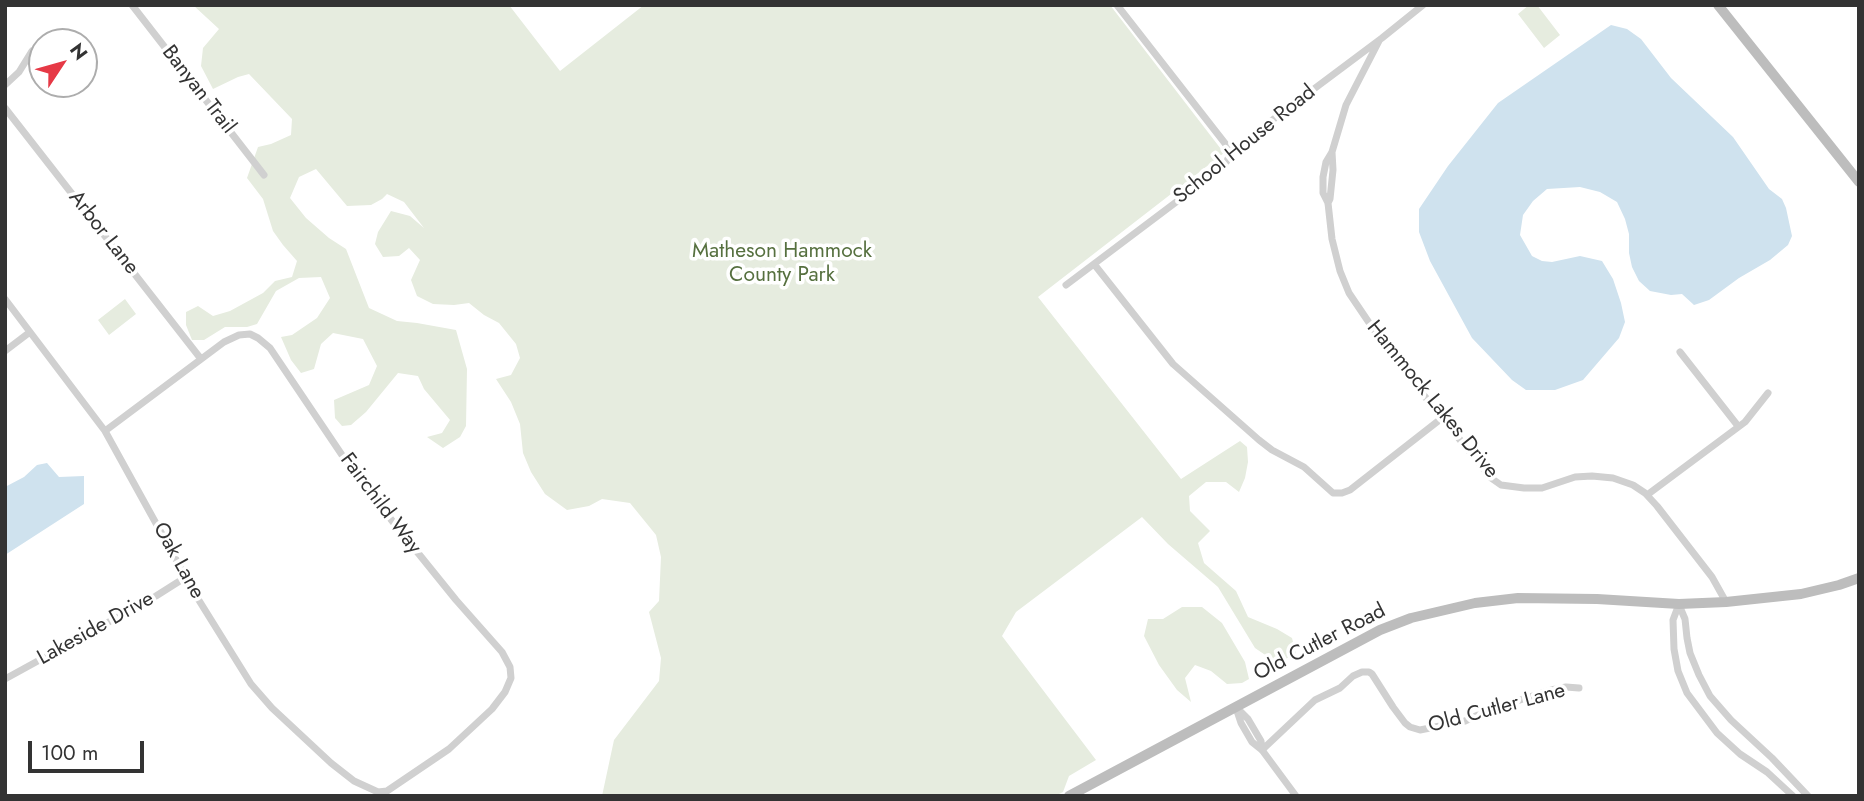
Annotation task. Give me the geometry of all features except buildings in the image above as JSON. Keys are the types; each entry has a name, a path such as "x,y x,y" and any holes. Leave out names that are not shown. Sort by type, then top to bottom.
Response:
{"main road":[{"path":"1718,5 1859,182"},
{"name":"Old Cutler Road","path":"1069,796 1380,630 1444,609 1518,598 1679,604 1726,601 1801,594 1859,578"}],"street":[{"name":"Banyan Trail","path":"132,5 264,175"},
{"path":"1117,5 1231,151"},
{"name":"School House Road","path":"1066,285 1220,169 1231,151 1423,5"},
{"name":"Hammock Lakes Drive","path":"1379,41 1346,105 1332,152 1333,170 1328,203 1334,247 1349,293 1442,418 1484,471 1501,485 1547,487 1575,477 1602,476 1627,482 1647,495 1712,578 1726,601"},
{"path":"5,85 19,72 28,57"},
{"name":"Arbor Lane","path":"5,108 201,359"},
{"path":"1094,264 1173,364 1259,440 1304,467 1333,493 1342,494 1350,490 1442,418"},
{"name":"Oak Lane","path":"5,299 105,431 237,664 266,702 340,770 378,794"},
{"path":"5,351 30,332"},
{"name":"Fairchild Way","path":"201,359 239,335 250,334 270,348 336,447 456,600 502,652 510,667 508,686 501,698 469,732 410,776 378,794"},
{"path":"1680,352 1738,426"},
{"path":"105,431 201,359"},
{"path":"1647,495 1745,422 1768,393"},
{"name":"Lakeside Drive","path":"5,679 186,577"},
{"path":"1679,604 1685,619 1690,653 1714,702 1808,796"},
{"path":"1679,604 1673,620 1673,642 1683,685 1717,733 1793,796"},
{"name":"Old Cutler Lane","path":"1262,750 1315,700 1340,688 1362,671 1372,674 1405,723 1420,730 1465,721 1489,709 1551,690 1579,688"},
{"path":"1700,712 1714,702"},
{"path":"1236,708 1252,742 1262,750 1296,796"},
{"path":"1783,787 1791,779"}],"green space":[{"name":"Matheson Hammock County Park","path":"193,5 509,5 560,71 644,5 1110,5 1224,153 1038,297 1181,479 1240,441 1247,447 1248,462 1239,492 1226,482 1206,482 1189,496 1190,511 1210,531 1198,543 1204,563 1236,591 1248,617 1292,638 1296,654 1277,663 1255,648 1218,587 1168,544 1142,517 1016,612 1002,636 1096,760 1069,776 1063,792 1055,796 602,796 614,740 659,681 661,658 649,612 659,601 661,557 656,535 630,503 602,499 589,506 567,510 545,494 523,453 520,424 511,402 496,379 511,375 520,358 516,344 499,323 469,303 433,304 417,296 411,280 420,260 409,248 399,256 383,257 375,244 378,232 391,211 410,216 424,228 404,202 387,194 371,205 347,206 316,169 299,177 290,198 306,218 346,249 369,308 397,321 456,330 467,369 466,426 460,437 443,448 427,437 442,433 450,420 424,389 418,376 398,373 366,412 351,425 342,426 335,418 334,400 369,385 377,366 363,339 333,333 321,344 314,369 301,373 291,360 281,337 292,335 317,318 330,298 321,277 299,278 276,291 257,324 225,327 204,340 192,340 186,325 186,312 198,306 213,316 230,311 263,293 275,281 292,277 297,261 273,231 263,199 247,178 258,147 291,135 292,119 249,74 213,89 201,66 203,48 219,29"},
{"path":"1529,5 1537,5 1560,35 1544,48 1518,14"},
{"path":"125,299 136,314 109,335 98,320"},
{"path":"1182,607 1202,607 1222,623 1245,662 1249,679 1242,683 1227,684 1211,671 1195,665 1185,678 1191,702 1177,690 1159,665 1144,636 1148,619 1163,619"}],"water":[{"path":"1611,25 1627,29 1641,39 1671,78 1733,137 1769,189 1782,199 1792,236 1788,245 1770,260 1709,300 1694,305 1682,294 1650,291 1639,281 1632,267 1625,219 1617,202 1600,192 1580,187 1547,189 1533,201 1523,215 1520,235 1532,256 1552,262 1580,256 1602,261 1613,279 1625,322 1619,338 1583,380 1555,390 1526,390 1512,380 1472,338 1430,261 1419,232 1419,209 1448,166 1498,103"},
{"path":"47,463 59,477 84,476 84,504 5,555 5,487 24,477 37,465"}]}
